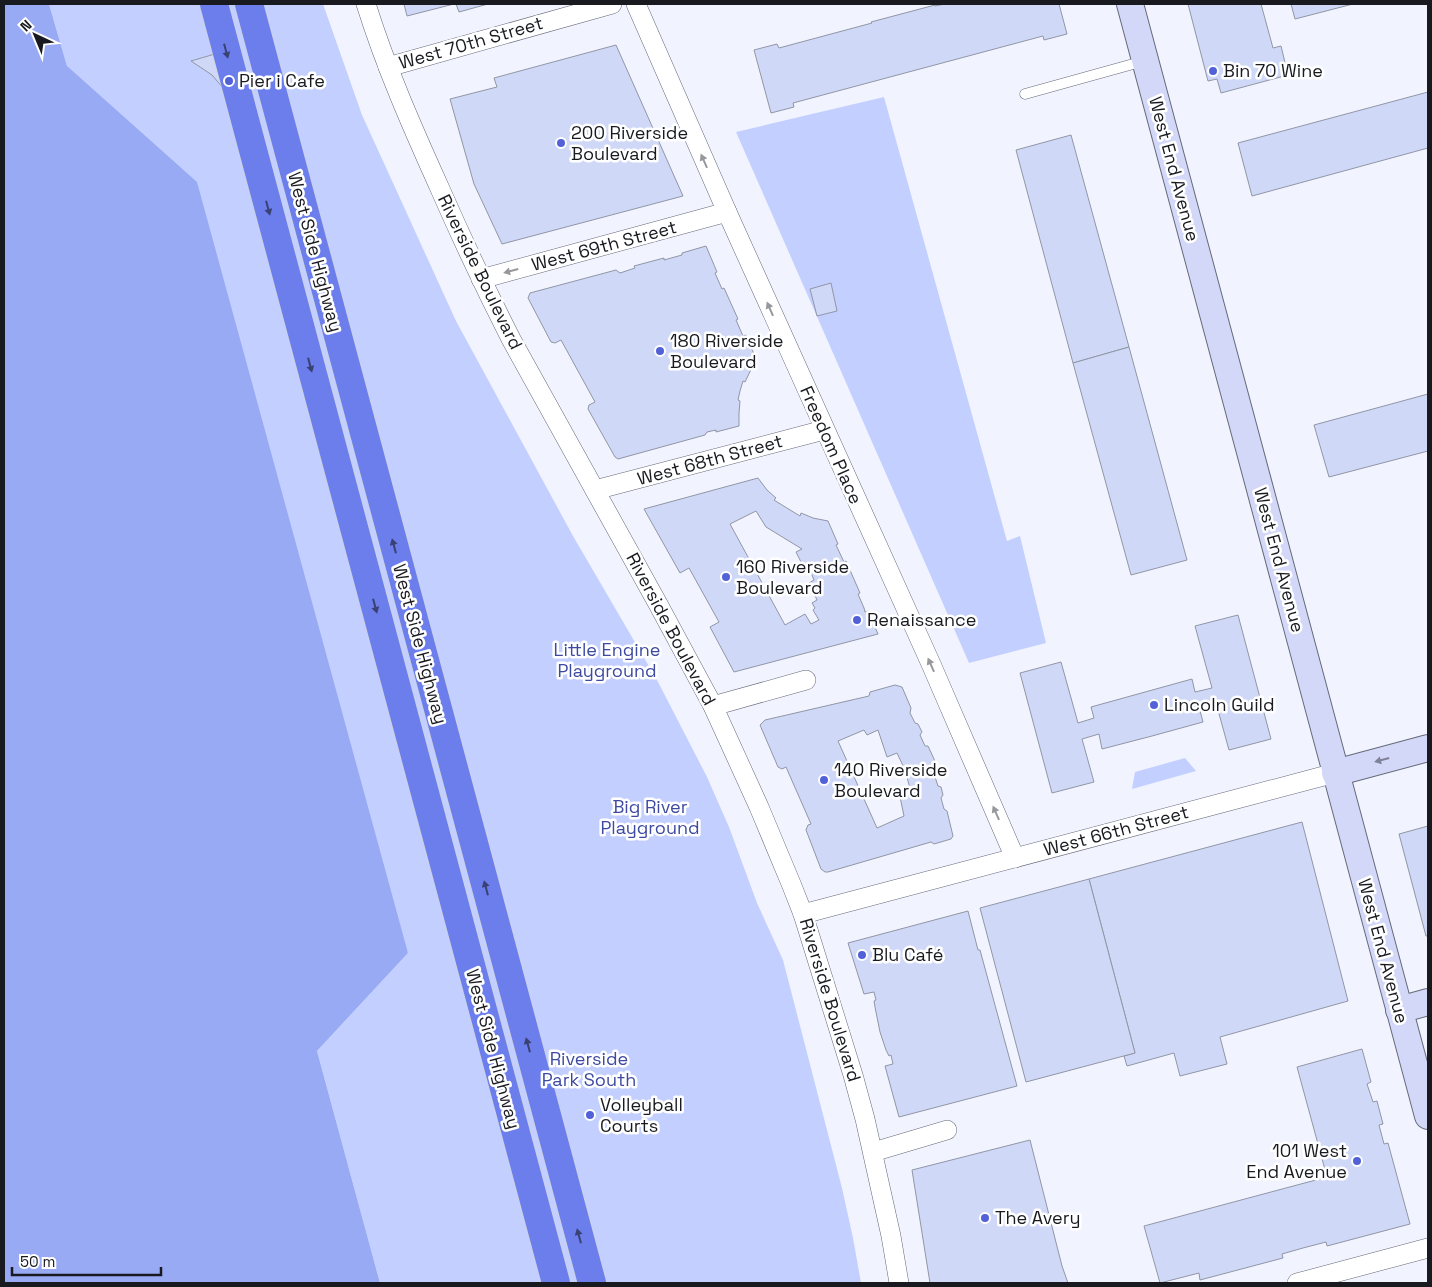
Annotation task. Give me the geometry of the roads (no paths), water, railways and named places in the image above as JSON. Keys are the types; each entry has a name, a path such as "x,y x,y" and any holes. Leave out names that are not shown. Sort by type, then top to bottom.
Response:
{"highway":[{"name":"West Side Highway","path":"214,4 556,1283"},
{"name":"West Side Highway","path":"249,4 592,1283"}],"main road":[{"name":"West End Avenue","path":"1130,4 1428,1116"},
{"name":"West 66th Street","path":"1335,773 1428,748"},
{"path":"1399,1010 1428,1002"}],"street":[{"name":"Riverside Boulevard","path":"366,4 378,41 412,125 481,279 511,339 713,706 759,807 803,914 853,1075 873,1152 899,1283"},
{"name":"West 70th Street","path":"388,67 414,58 612,4"},
{"name":"Freedom Place","path":"636,4 824,430 931,664 1015,858"},
{"name":"West 69th Street","path":"481,279 727,212"},
{"name":"West 68th Street","path":"595,490 824,430"},
{"path":"713,706 806,680"},
{"name":"West 66th Street","path":"803,914 1335,773"},
{"path":"873,1152 947,1130"},
{"path":"1297,1283 1428,1248"}],"lane":[{"path":"1025,94 1145,60"}],"place":[{"name":"Bin 70 Wine","path":"1213,71"},
{"name":"Pier i Cafe","path":"229,81"},
{"name":"200 Riverside Boulevard","path":"561,143"},
{"name":"180 Riverside Boulevard","path":"660,351"},
{"name":"160 Riverside Boulevard","path":"726,577"},
{"name":"Renaissance","path":"857,620"},
{"name":"Lincoln Guild","path":"1154,705"},
{"name":"140 Riverside Boulevard","path":"824,780"},
{"name":"Blu Café","path":"862,955"},
{"name":"Volleyball Courts","path":"590,1115"},
{"name":"101 West End Avenue","path":"1357,1161"},
{"name":"The Avery","path":"985,1218"}],"park label":[{"name":"Little Engine Playground","path":"607,660"},
{"name":"Big River Playground","path":"650,818"},
{"name":"Riverside Park South","path":"589,1069"}]}
